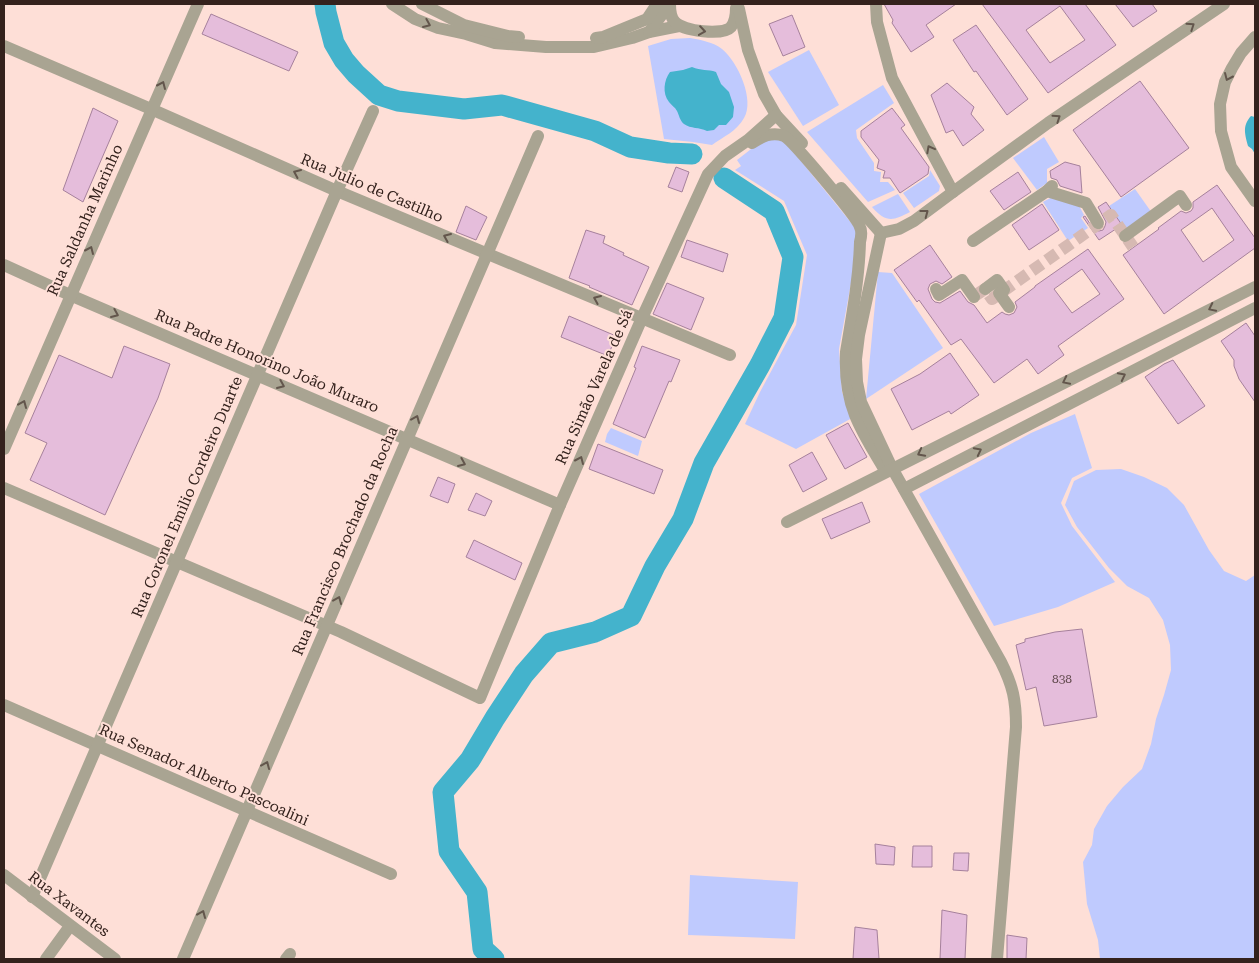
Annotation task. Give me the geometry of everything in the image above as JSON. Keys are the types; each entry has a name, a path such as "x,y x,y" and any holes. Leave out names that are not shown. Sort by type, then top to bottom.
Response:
{"street":[{"name":"Rua Saldanha Marinho","path":"4,449 198,4"},
{"path":"392,4 415,18 438,28 495,43 546,48 594,46 679,26 722,32 730,28 734,22 736,4"},
{"path":"403,4 420,8 466,34"},
{"path":"422,4 464,25 508,36 563,42 603,37 647,19 657,4"},
{"path":"649,32 670,4"},
{"path":"670,4 670,14 679,26"},
{"path":"736,4 739,9 748,50 764,94 776,115 881,233"},
{"path":"876,4 877,22 892,78 953,192"},
{"path":"881,233 899,229 914,221 1048,123 1224,4"},
{"path":"730,28 748,50"},
{"path":"1255,38 1241,52 1232,68 1225,82 1220,104 1221,131 1231,167 1255,201"},
{"name":"Rua Julio de Castilho","path":"4,46 337,191 730,355"},
{"name":"Rua Coronel Emilio Cordeiro Duarte","path":"32,897 337,191 374,111"},
{"name":"Rua Simão Varela de Sá","path":"326,626 480,698 560,505 708,174 725,156 748,140 776,115"},
{"path":"722,166 763,136 770,134 784,136 835,192 861,228 860,258 846,352 848,393 856,417 888,470 904,489 1001,662 1009,678 1014,695 1016,727 998,959"},
{"name":"Rua Francisco Brochado da Rocha","path":"183,959 538,136"},
{"path":"973,241 1050,189 1086,203 1098,223"},
{"path":"1125,236 1180,196 1186,205"},
{"path":"881,233 858,335 856,359 857,382 861,402 888,470"},
{"name":"Rua Padre Honorino João Muraro","path":"4,265 560,505"},
{"path":"936,289 939,295 962,280 974,297"},
{"path":"985,289 997,280 1009,307"},
{"path":"787,522 1255,287"},
{"path":"904,489 1255,308"},
{"path":"4,488 326,626"},
{"name":"Rua Senador Alberto Pascoalini","path":"4,705 391,874"},
{"name":"Rua Xavantes","path":"4,875 115,959"},
{"path":"46,959 70,926"}],"shaded area":[{"path":"690,38 711,43 722,49 734,63 746,92 747,110 741,123 712,145 664,139 648,46 671,39"},
{"path":"809,50 839,105 803,126 768,72"},
{"path":"692,67 716,72 721,84 729,92 734,107 733,117 726,125 719,125 714,130 707,131 687,126 665,95 666,79 670,72"},
{"path":"883,85 894,103 856,130 857,138 874,163 874,171 881,172 880,182 888,182 895,190 868,202 807,132"},
{"path":"1251,116 1255,117 1255,154 1248,146 1245,134 1246,123"},
{"path":"770,137 783,141 792,150 857,230 856,256 839,349 842,392 852,418 796,449 745,424 796,325 807,255 784,201 735,170 741,166 737,160"},
{"path":"1044,137 1059,162 1047,169 1047,183 1037,190 1013,158"},
{"path":"930,170 940,186 939,191 914,208 903,193 929,176"},
{"path":"1135,189 1152,213 1126,231 1109,206"},
{"path":"898,194 910,212 890,219 881,216 872,207"},
{"path":"1054,196 1077,202 1084,215 1081,218 1088,228 1068,241 1043,202"},
{"path":"878,272 892,273 943,348 866,399"},
{"path":"1075,414 1092,468 1072,478 1061,503 1072,526 1115,582 1058,607 994,626 919,494 1031,433"},
{"path":"611,428 642,441 638,456 605,442"},
{"path":"1121,469 1167,488 1184,505 1209,550 1224,571 1246,581 1255,575 1255,959 1100,959 1098,940 1087,904 1083,862 1092,845 1094,829 1107,806 1142,769 1151,744 1156,719 1171,670 1170,645 1163,620 1149,598 1127,586 1109,568 1077,527 1065,505 1074,481 1096,470"},
{"path":"690,875 798,882 795,939 688,935"}],"building":[{"path":"884,4 956,4 926,25 934,37 911,52 892,23 893,20"},
{"path":"982,4 1085,4 1116,45 1048,93","holes":["1060,6 1085,40 1050,63 1026,30"]},
{"path":"1115,4 1152,4 1157,11 1133,27"},
{"path":"211,14 298,52 289,71 202,34"},
{"path":"792,15 805,47 783,56 769,24"},
{"path":"976,25 1028,99 1007,115 976,71 974,72 953,40"},
{"path":"1140,81 1189,148 1121,197 1073,130"},
{"path":"947,83 974,107 971,114 984,130 963,146 953,130 946,133 931,95"},
{"path":"93,108 118,121 83,202 63,190"},
{"path":"892,108 905,125 901,128 929,167 928,174 900,193 890,178 883,178 885,171 877,168 879,160 861,137 861,131"},
{"path":"1065,162 1080,166 1082,193 1060,186 1057,180 1051,178 1050,171"},
{"path":"676,167 689,172 682,192 668,187"},
{"path":"1018,172 1031,192 1004,210 990,191"},
{"path":"1217,185 1255,238 1255,248 1164,314 1123,255 1181,211 1186,213 1191,211 1193,202","holes":["1212,208 1234,240 1203,262 1181,230"]},
{"path":"1106,202 1122,225 1099,240 1083,217 1085,216 1094,230 1103,230 1106,222 1098,207"},
{"path":"1042,204 1059,230 1029,250 1012,225"},
{"path":"466,206 487,217 476,240 456,232"},
{"path":"586,230 605,236 603,243 649,267 632,305 569,278"},
{"path":"687,240 728,254 723,272 681,257"},
{"path":"930,245 952,277 942,284 936,281 930,284 928,289 932,299 940,303 960,291 968,302 974,305 987,323 1002,312 1009,315 1014,313 1017,307 1015,302 1088,249 1124,299 1058,346 1064,355 1038,374 1027,359 994,383 961,339 951,345 919,300 917,302 894,270","holes":["1082,269 1100,294 1072,313 1054,289"]},
{"path":"667,283 704,298 691,330 653,314"},
{"path":"569,316 616,336 608,356 561,337"},
{"path":"1246,323 1255,336 1255,402 1239,379 1234,366 1234,360 1221,341"},
{"path":"124,346 170,364 158,398 105,515 30,480 47,443 25,433 59,355 112,378"},
{"path":"642,346 680,360 645,438 613,424 636,368 634,367"},
{"path":"950,353 979,395 951,414 949,411 912,430 891,389 920,374"},
{"path":"1173,360 1205,406 1178,424 1145,377"},
{"path":"848,423 867,457 845,469 826,435"},
{"path":"598,444 663,470 654,494 589,469"},
{"path":"812,452 827,479 803,492 789,465"},
{"path":"438,477 455,484 448,503 430,496"},
{"path":"476,493 492,501 485,516 468,510"},
{"path":"862,502 870,522 831,539 822,519"},
{"path":"474,540 522,563 515,580 466,557"},
{"path":"1082,629 1097,717 1044,726 1036,687 1026,690 1016,645 1025,642 1025,639 1055,632"},
{"path":"875,844 895,847 894,865 876,864"},
{"path":"913,846 932,846 932,867 912,867"},
{"path":"954,853 969,853 968,871 953,870"},
{"path":"942,910 967,915 965,959 940,959"},
{"path":"855,927 877,930 879,959 853,959"},
{"path":"1007,935 1027,938 1026,959 1007,959"}],"waterway":[{"path":"325,4 334,43 344,60 379,95 398,101 464,109 502,105 595,131 630,147 669,153 692,154"},
{"path":"494,959 483,949 477,892 449,851 443,792 470,760 524,674 551,643 595,632 631,616 655,566 683,519 704,463 760,365 784,318 793,257 774,211 724,178"}],"tunnel":[{"path":"976,295 985,289 992,299 1111,215 1133,247"}]}
